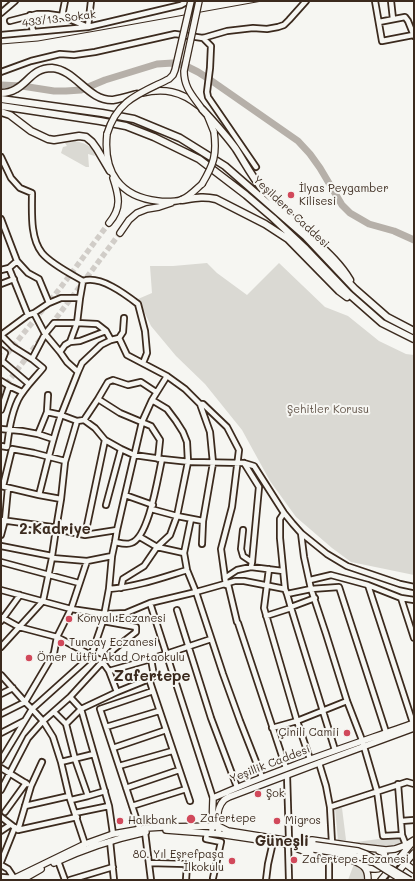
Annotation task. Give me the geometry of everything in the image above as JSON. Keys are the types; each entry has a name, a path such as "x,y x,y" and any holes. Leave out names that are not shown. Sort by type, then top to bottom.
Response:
{"highway":[{"path":"1,93 15,90 36,72 52,68 64,71 98,97 113,100 137,94"},
{"name":"Yeşildere Caddesi","path":"1,99 102,113 134,120 180,138 225,166 305,236 355,289 387,317 414,331"},
{"name":"Yeşildere Caddesi","path":"1,106 126,126 154,137 199,159 273,218 306,249 348,294 382,323 414,339"},
{"path":"202,109 236,149 250,173 262,188 329,253 344,270 355,289"},
{"path":"1,112 10,115 31,131 48,139 54,140 79,136 86,138 92,142 110,171"},
{"path":"182,200 200,197 216,199 266,224 288,239 339,290 382,323"}],"main road":[{"path":"109,223 115,214 118,204 118,193 110,171 105,146 110,125 120,108 137,94 169,79 173,75 190,1"},
{"path":"120,233 129,220 138,212 182,200 202,184 210,172 216,146 214,132 210,120 186,86 184,75 199,1"},
{"path":"137,94 164,91 178,93 191,100 202,109"},
{"path":"110,171 121,186 131,193 147,200 163,202 182,200"},
{"name":"Yeşillik Caddesi","path":"210,834 215,826 218,810 223,801 229,797 319,763 386,732 414,725"},
{"name":"Yeşillik Caddesi","path":"219,834 215,826 213,798 262,777 310,759 335,750 363,743 414,725"},
{"path":"22,880 30,878 58,861 88,848 142,831 163,827 215,826 228,830 366,858 402,880 407,872 414,870"},
{"path":"13,880 85,844 113,834 142,831 162,830 219,834 273,842 312,840 386,850 395,849 414,840"},
{"path":"381,880 414,840"},
{"path":"290,842 308,853 347,859 374,870 381,867 385,862 385,856 384,853 373,848"},
{"path":"315,847 358,851 366,854 410,880"},
{"path":"391,880 414,853"},
{"path":"396,862 402,861 414,870"},
{"path":"364,866 369,878"}],"street":[{"path":"1,13 14,1"},
{"path":"62,16 65,1"},
{"path":"10,21 30,15 48,14 62,16 88,26 90,1"},
{"name":"433/13. Sokak","path":"1,35 88,26 181,5 190,1"},
{"path":"1,72 31,61 60,54 74,55 95,52 175,34 203,38 227,31 253,28 278,28 284,25 306,1"},
{"path":"375,1 382,41 414,36 405,17 379,22"},
{"path":"391,1 393,19"},
{"path":"30,15 33,32"},
{"path":"408,21 414,19"},
{"path":"203,38 211,46 207,92 208,97 256,166"},
{"path":"1,157 11,178 20,188 32,194 32,222 36,241 42,253 54,263 83,281 88,280 104,283 118,290 138,304 145,331 147,353 143,364"},
{"path":"1,219 17,261 28,273 39,279 49,303"},
{"path":"1,270 9,268 17,261"},
{"path":"9,268 28,315"},
{"path":"1,284 14,279"},
{"path":"70,342 78,323 83,281"},
{"path":"7,447 12,416 18,400 22,392 43,368 13,347 1,335 28,315 34,313 49,303 61,298 80,298"},
{"path":"34,313 45,334 67,362 78,372"},
{"path":"39,495 53,439 82,363 101,345 119,338 123,332 124,318"},
{"path":"32,359 45,334 54,323 97,324 106,331 111,340"},
{"path":"60,352 65,344 80,341 106,331"},
{"path":"119,338 127,355 167,376 185,389 200,404 203,404 227,427 239,450 232,507 221,549 225,578 237,622 241,630 286,768"},
{"path":"1,350 5,353 2,362 29,384"},
{"path":"1,760 32,709 91,656 105,614 116,530 142,422 156,392 167,376"},
{"path":"84,420 108,382 113,380 128,386 141,382 156,392"},
{"path":"1,381 22,392"},
{"path":"1,410 9,386"},
{"path":"38,434 47,412 48,395"},
{"path":"98,399 120,413 151,426 160,440 160,459 152,507 140,537 131,544 115,542"},
{"path":"121,588 123,579 144,566 157,547 170,535 177,516 188,462 187,442 183,432 167,410 152,400"},
{"path":"200,404 210,432 213,462 203,521 202,544"},
{"path":"47,412 77,421 84,420 95,428 105,440 134,454 188,462 244,463 254,466 284,513 301,533 327,554 347,566 400,584 414,587"},
{"path":"1,647 43,601 52,557 65,461 77,421"},
{"path":"1,429 38,434 53,439"},
{"path":"84,535 105,440"},
{"path":"1,446 65,461"},
{"path":"1,535 4,487 12,449"},
{"path":"106,505 121,449"},
{"path":"244,463 259,487 251,564"},
{"path":"4,487 61,499"},
{"path":"125,495 177,516 203,521"},
{"path":"284,513 280,519 280,538 285,588 335,750"},
{"path":"191,519 184,553 187,570 196,592 240,721 262,777"},
{"path":"3,520 52,527 84,535 116,530"},
{"path":"242,530 241,550 251,564 283,571"},
{"path":"301,533 304,557 311,589 347,701 363,743 377,791 383,836 402,835"},
{"path":"140,537 157,547 184,553"},
{"path":"1,546 52,557 87,561 112,556"},
{"path":"1,714 25,702 54,653 57,637 71,609 87,561"},
{"path":"1,562 79,583"},
{"path":"225,578 237,570 251,564"},
{"path":"269,569 264,608 297,721 310,759"},
{"path":"109,589 121,588 159,579 187,570"},
{"path":"310,580 331,575 368,585 401,598 414,600"},
{"path":"1,590 71,609 105,614 126,613 150,603 235,581 244,581 285,588"},
{"path":"368,585 414,725"},
{"path":"287,594 311,589 339,587 386,732"},
{"path":"20,595 2,619 19,627 57,637 102,662 109,671 117,692"},
{"path":"266,616 315,598"},
{"path":"401,598 414,638"},
{"path":"150,603 213,798"},
{"path":"177,610 209,711 237,788"},
{"path":"1,790 28,738 43,721 70,697 114,649 136,632 136,627 103,621"},
{"path":"109,671 212,639"},
{"path":"66,724 81,709 154,676 151,659"},
{"path":"1,675 43,721 53,737 85,844"},
{"path":"149,679 190,801"},
{"path":"1,694 13,688"},
{"path":"151,880 142,831 132,806 100,708 153,691"},
{"path":"70,697 81,709 109,806 113,834"},
{"path":"272,728 297,721 347,701"},
{"path":"106,727 159,711"},
{"path":"54,712 66,724 75,759 88,796"},
{"path":"1,732 24,721"},
{"path":"113,748 166,730"},
{"path":"119,766 172,751"},
{"path":"61,762 94,754"},
{"path":"1,862 16,829 31,786 42,762"},
{"path":"319,763 326,786 330,807 332,843"},
{"path":"1,768 31,786"},
{"path":"126,788 179,770"},
{"path":"287,775 290,842 289,880"},
{"path":"330,807 398,784 407,782 414,784"},
{"path":"26,783 3,810 1,816 16,829 109,806"},
{"path":"398,784 402,835 406,845"},
{"path":"132,806 186,789"},
{"path":"25,806 88,796 105,791"},
{"path":"401,821 414,820"},
{"path":"1,831 10,825"},
{"path":"210,834 206,839 221,842 213,878"},
{"path":"110,841 114,880"},
{"path":"266,880 273,842"},
{"path":"329,857 329,880"},
{"path":"58,861 65,880"},
{"path":"149,864 187,864 186,880"},
{"path":"1,865 8,869 13,880"},
{"path":"70,880 113,867"},
{"path":"1,878 13,880"}],"green space":[{"path":"75,141 88,145 94,152 95,156 88,154 89,167 86,167 61,153 63,147 67,146 65,143"},
{"name":"Şehitler Korusu","path":"207,263 217,273 247,295 279,263 325,307 348,316 379,341 406,354 414,355 414,575 351,562 296,517 270,481 242,430 205,384 176,356 151,326 138,299 152,293 150,266 173,266"},
{"path":"335,808 342,808 346,840 338,841"},
{"path":"401,836 402,844 383,847 349,845 349,843"},
{"path":"354,864 364,869 365,880 348,880"}],"waterway":[{"path":"1,85 22,86 54,91 81,90 105,80 157,64 173,63 186,66 209,79 298,141 310,154 342,205 350,213 369,224 394,231 414,240"}],"tunnel":[{"path":"2,360 61,287 109,223"},
{"path":"51,325 120,233"},
{"path":"1,391 43,336"}],"railway":[{"path":"1,44 38,41 262,1"}],"place":[{"name":"İlyas Peygamber Kilisesi","path":"291,195"},
{"name":"Konyalı Eczanesi","path":"69,619"},
{"name":"Tuncay Eczanesi","path":"61,643"},
{"name":"Ömer Lütfü Akad Ortaokulu","path":"29,658"},
{"name":"Çinili Camii","path":"347,733"},
{"name":"Şok","path":"258,794"},
{"name":"Zafertepe","path":"191,819"},
{"name":"Halkbank","path":"120,821"},
{"name":"Migros","path":"277,821"},
{"name":"Zafertepe Eczanesi","path":"294,860"},
{"name":"80. Yıl Eşrefpaşa İlkokulu","path":"232,861"}],"district":[{"name":"2.Kadriye","path":"55,529"},
{"name":"Zafertepe","path":"152,676"},
{"name":"Güneşli","path":"282,841"}]}
